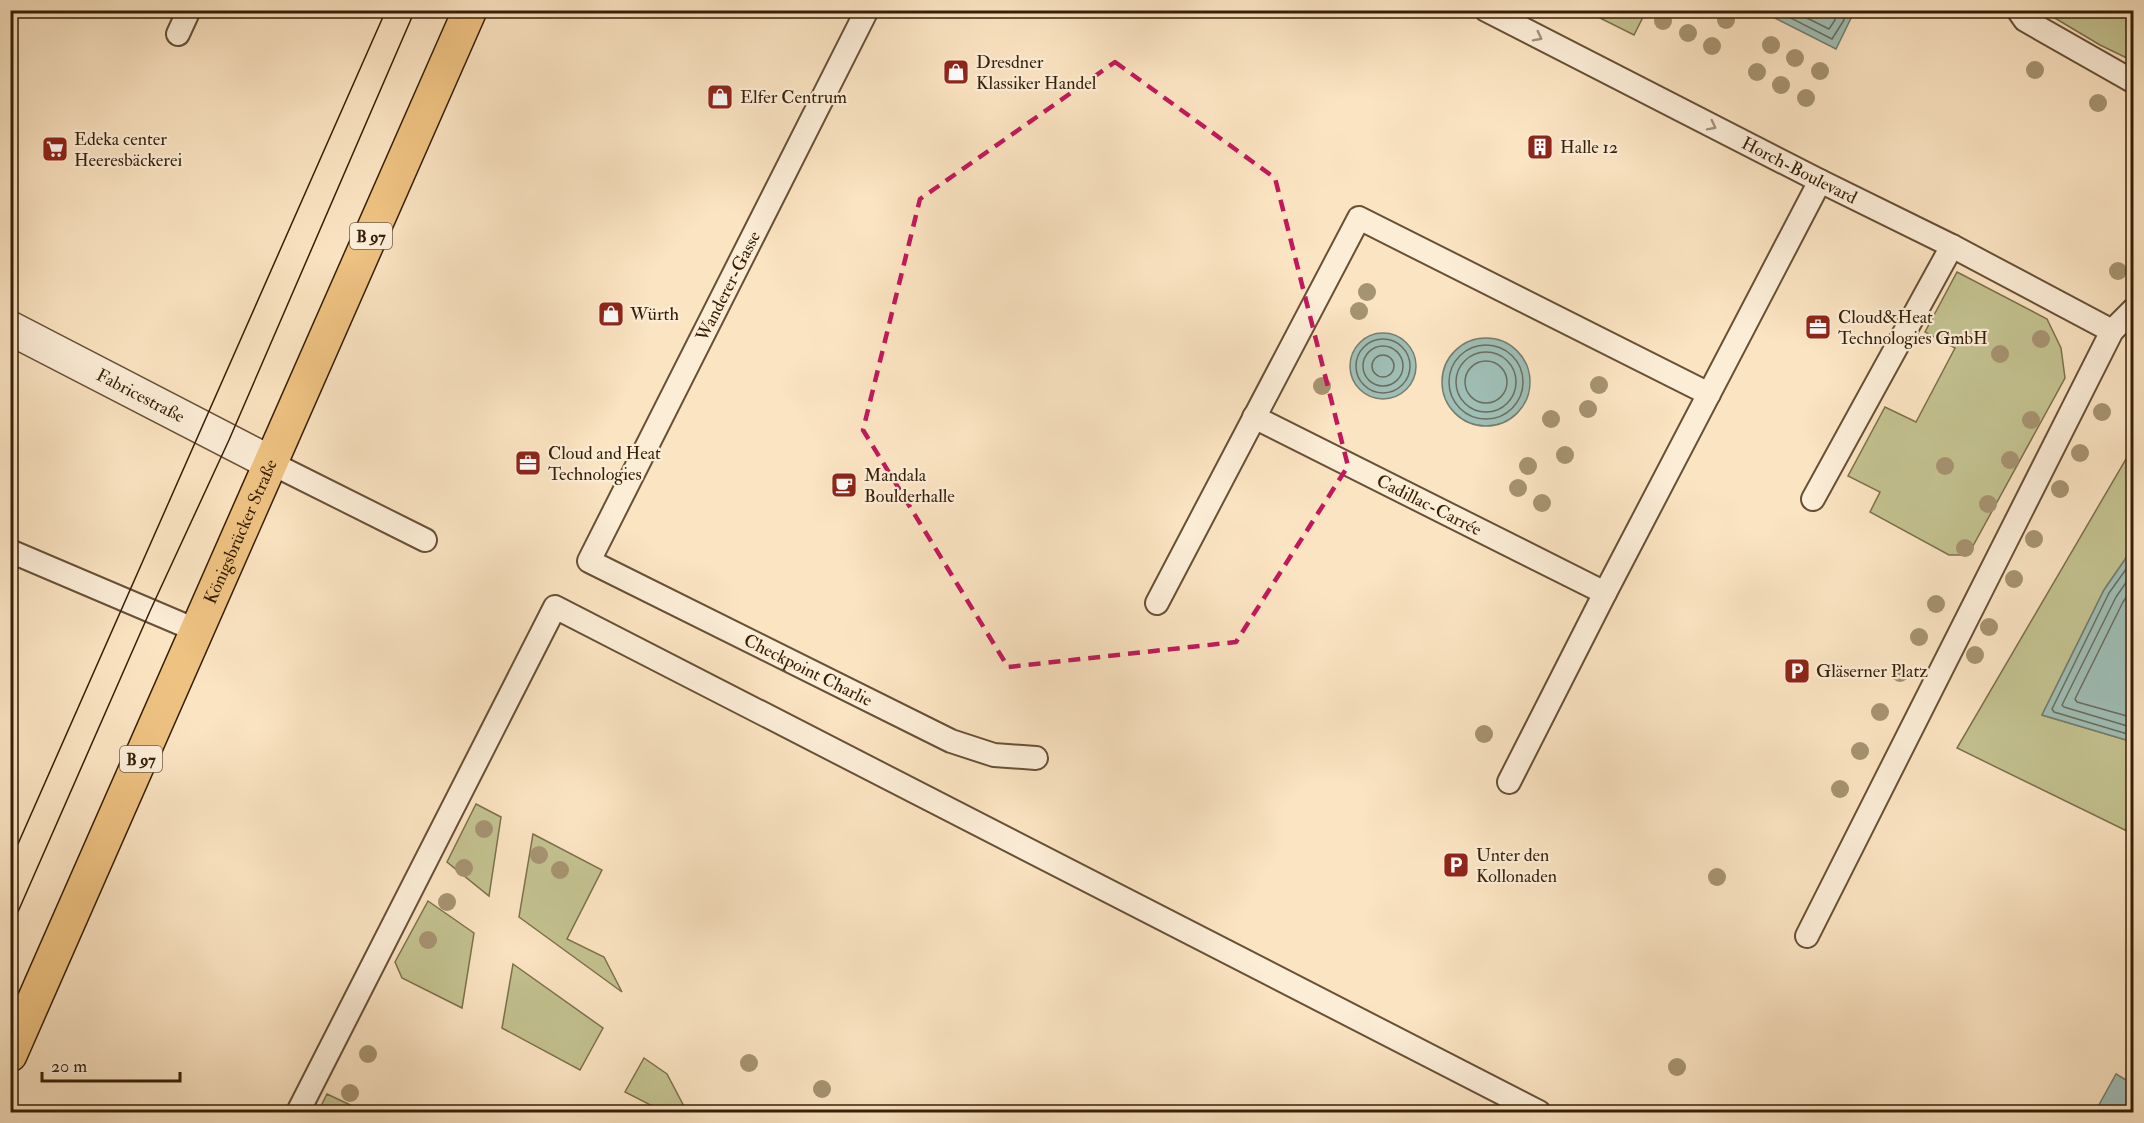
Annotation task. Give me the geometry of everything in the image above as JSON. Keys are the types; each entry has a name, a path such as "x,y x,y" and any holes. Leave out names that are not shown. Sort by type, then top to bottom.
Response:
{"main road":[{"name":"Königsbrücker Straße","path":"10,1055 470,10"}],"street":[{"name":"Fabricestraße","path":"10,328 271,463"}],"lane":[{"path":"178,34 189,10"},
{"name":"Wanderer-Gasse","path":"590,561 867,10"},
{"name":"Horch-Boulevard","path":"1486,10 1952,246 2112,332"},
{"path":"2018,10 2025,20 2133,82"},
{"path":"1509,782 1820,181"},
{"path":"1157,603 1359,218 1709,394"},
{"path":"1813,499 1952,246"},
{"path":"1808,936 2112,332 2133,309"},
{"name":"Cadillac-Carrée","path":"1254,417 1605,593"},
{"path":"271,463 425,540"},
{"path":"10,551 198,631"},
{"name":"Checkpoint Charlie","path":"590,561 951,741 994,755 1036,758"},
{"path":"298,1113 546,602 1539,1113"}],"highlighted area":[{"path":"1115,62 1275,178 1348,466 1236,642 1008,667 863,430 920,199"}],"shaded area":[{"path":"1646,10 1634,35 1586,11"},
{"path":"2043,11 2133,11 2133,61 2100,45"},
{"path":"1957,272 2047,319 2061,348 2065,378 1968,555 1949,555 1870,512 1880,492 1848,476 1885,407 1916,422 1955,348 1925,332"},
{"path":"2133,447 2133,548 2104,590 2042,715 2133,742 2133,834 1957,748"},
{"path":"476,804 501,817 489,896 447,862"},
{"path":"533,834 602,870 567,939 604,957 622,992 519,917"},
{"path":"428,901 474,933 462,1008 402,978 395,962"},
{"path":"513,964 603,1028 580,1070 502,1028"},
{"path":"644,1058 667,1074 687,1112 664,1112 625,1092"},
{"path":"327,1094 361,1110 359,1112 318,1112"}],"water":[{"path":"1761,11 1842,11 1852,16 1836,49"},
{"path":"1376,333 1390,333 1402,338 1411,347 1416,366 1414,379 1407,390 1390,399 1376,399 1364,394 1355,385 1350,373 1350,359 1355,347 1364,338"},
{"path":"1486,338 1503,342 1517,351 1526,365 1530,382 1526,399 1517,413 1503,422 1486,426 1469,422 1455,413 1446,399 1442,382 1446,365 1455,351 1469,342"},
{"path":"2133,548 2133,742 2042,715 2104,590"},
{"path":"2116,1074 2133,1084 2133,1112 2095,1112"}],"tram line":[{"path":"10,862 386,10"},
{"path":"10,930 150,611 229,440 415,10"}],"place":[{"name":"Dresdner Klassiker Handel","path":"956,72"},
{"name":"Elfer Centrum","path":"720,97"},
{"name":"Halle 12","path":"1540,147"},
{"name":"Edeka center Heeresbäckerei","path":"55,149"},
{"name":"Würth","path":"611,314"},
{"name":"Cloud&Heat Technologies GmbH","path":"1818,327"},
{"name":"Cloud and Heat Technologies","path":"528,463"},
{"name":"Mandala Boulderhalle","path":"844,485"},
{"name":"Gläserner Platz","path":"1797,671"},
{"name":"Unter den Kollonaden","path":"1456,865"}]}
